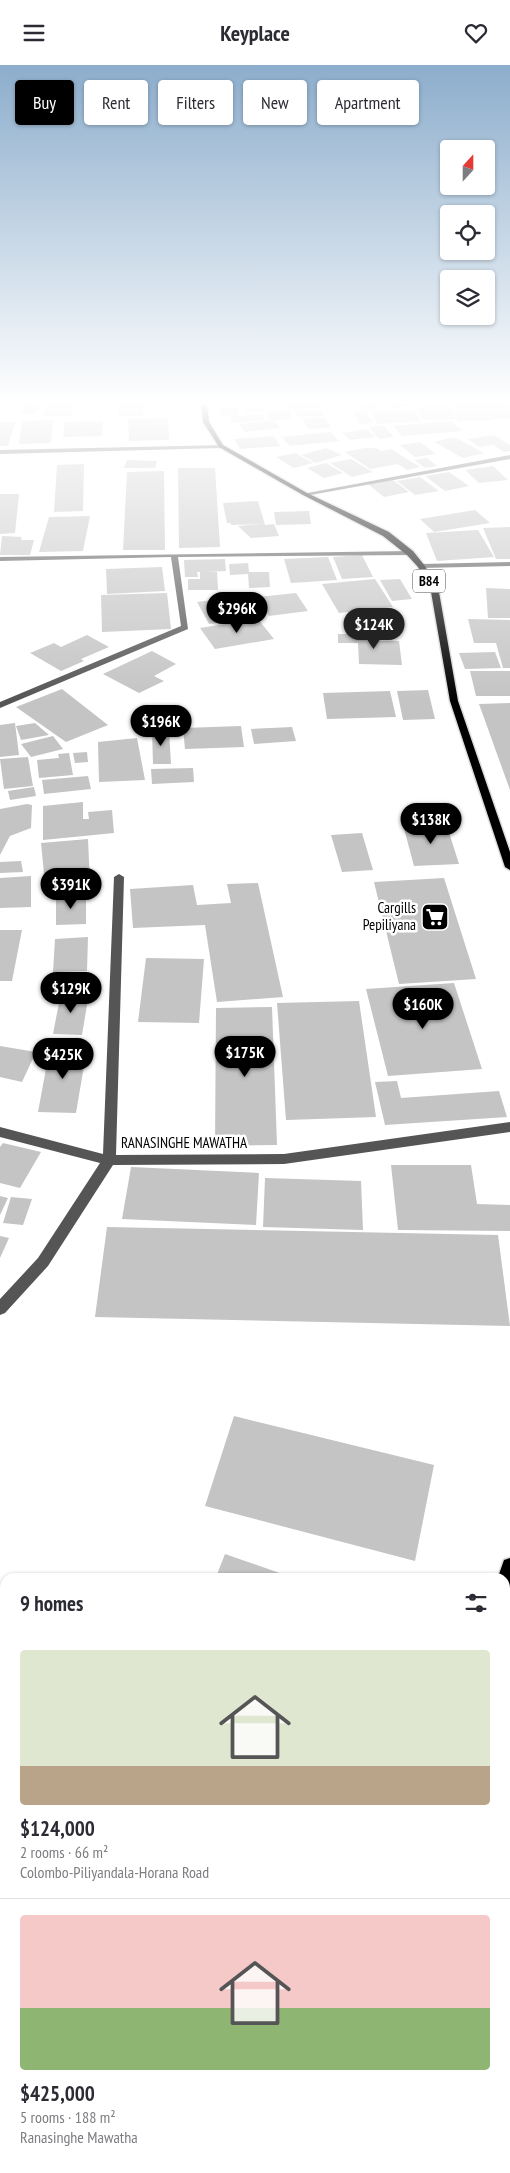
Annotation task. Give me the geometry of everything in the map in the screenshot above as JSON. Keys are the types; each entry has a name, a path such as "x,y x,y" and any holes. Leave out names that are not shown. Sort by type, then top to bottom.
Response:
{"main road":[{"name":"B84","path":"322,502 386,534 410,553 421,566 435,592 454,701 510,867"}],"street":[{"path":"0,559 410,553"},
{"path":"0,705 185,627 174,555"},
{"path":"421,566 510,564"},
{"name":"RANASINGHE MAWATHA","path":"119,877 110,1160 284,1159 510,1127"},
{"path":"0,1132 110,1160 43,1262 0,1309"}],"building":[{"path":"0,502 18,502 15,533 0,534"},
{"path":"55,502 83,502 83,511 54,512"},
{"path":"125,502 164,502 165,550 123,550"},
{"path":"178,502 217,502 220,547 179,548"},
{"path":"258,502 265,525 274,524 279,536 251,538 238,526 262,524 231,525 231,523 227,523 223,503"},
{"path":"475,510 490,523 434,532 420,519"},
{"path":"309,511 311,524 276,525 274,512"},
{"path":"90,516 83,551 39,552 49,517"},
{"path":"510,527 510,559 496,559 483,528"},
{"path":"478,530 494,557 437,561 426,533"},
{"path":"2,536 22,537 21,540 34,540 30,555 0,555"},
{"path":"362,555 373,577 342,579 333,557"},
{"path":"328,557 337,580 291,583 284,559"},
{"path":"225,559 226,571 207,572 217,572 218,590 188,590 188,579 200,579 200,572 197,572 198,577 185,577 184,560"},
{"path":"248,563 249,572 269,572 270,587 249,588 248,574 230,575 229,564"},
{"path":"162,567 165,591 107,594 106,569"},
{"path":"375,579 393,607 339,613 322,584"},
{"path":"400,579 412,599 392,601 380,580"},
{"path":"486,588 510,589 510,618 488,618"},
{"path":"167,593 171,629 102,632 101,595"},
{"path":"296,593 308,611 269,616 258,597"},
{"path":"243,596 256,618 209,624 197,602"},
{"path":"258,619 274,639 215,649 200,628"},
{"path":"468,619 510,620 510,668 503,668 496,643 474,643"},
{"path":"338,634 367,634 367,641 399,641 402,665 359,664 358,643 338,643"},
{"path":"87,635 109,647 81,659 84,661 61,671 30,653 54,643 61,647"},
{"path":"152,651 176,664 154,676 164,681 139,693 103,674"},
{"path":"495,652 501,668 465,669 459,653"},
{"path":"470,671 510,671 510,696 476,696"},
{"path":"62,689 108,725 66,742 16,707"},
{"path":"428,690 435,719 403,720 397,691"},
{"path":"390,691 396,717 327,719 323,693"},
{"path":"510,703 510,790 479,704"},
{"path":"15,723 19,755 0,757 0,725"},
{"path":"35,723 49,735 21,740 16,726"},
{"path":"241,726 244,747 185,749 183,728"},
{"path":"292,727 296,741 254,744 251,729"},
{"path":"169,730 171,764 153,764 152,731"},
{"path":"53,736 63,749 31,757 21,744"},
{"path":"137,738 145,780 99,782 98,742"},
{"path":"87,752 88,762 75,763 73,753"},
{"path":"69,753 73,775 39,778 37,760 59,758 58,754"},
{"path":"28,757 33,786 4,789 0,759"},
{"path":"193,768 194,782 152,784 151,769"},
{"path":"88,776 91,789 44,794 42,780"},
{"path":"34,787 36,796 10,800 8,791"},
{"path":"83,802 83,819 89,819 88,812 112,810 114,833 43,840 43,806"},
{"path":"27,804 32,805 31,828 10,836 0,855 0,809"},
{"path":"446,823 459,864 414,866 403,825"},
{"path":"362,833 373,870 342,872 331,835"},
{"path":"88,839 90,884 45,884 41,843"},
{"path":"21,861 23,872 0,873 0,862"},
{"path":"31,876 31,907 0,908 0,878"},
{"path":"444,878 476,979 399,984 374,882"},
{"path":"258,883 283,997 217,1002 205,925 133,928 130,889 193,885 197,905 231,903 227,884"},
{"path":"86,895 86,924 56,925 56,896"},
{"path":"0,930 22,930 12,981 0,981"},
{"path":"88,937 87,971 53,972 55,939"},
{"path":"146,958 204,959 199,1023 138,1022"},
{"path":"454,983 482,1069 388,1076 366,989"},
{"path":"61,992 89,993 82,1035 53,1034"},
{"path":"359,1001 376,1117 286,1120 277,1003"},
{"path":"272,1007 277,1145 215,1146 216,1008"},
{"path":"0,1046 36,1052 22,1082 0,1077"},
{"path":"50,1047 87,1048 76,1113 38,1112"},
{"path":"397,1081 401,1098 499,1091 507,1117 385,1125 375,1082"},
{"path":"3,1143 41,1152 20,1188 0,1183 0,1147"},
{"path":"391,1165 471,1165 477,1204 510,1205 510,1231 398,1230"},
{"path":"131,1167 259,1173 256,1225 122,1219"},
{"path":"265,1178 361,1181 363,1230 263,1227"},
{"path":"0,1196 8,1198 0,1215"},
{"path":"11,1197 32,1199 23,1225 3,1223"},
{"path":"107,1227 498,1235 510,1326 95,1317"},
{"path":"0,1236 9,1238 0,1258"},
{"path":"234,1416 434,1465 415,1561 205,1506"},
{"path":"225,1554 280,1573 218,1573"}],"place":[{"name":"Cargills Pepiliyana","path":"435,917"}]}
